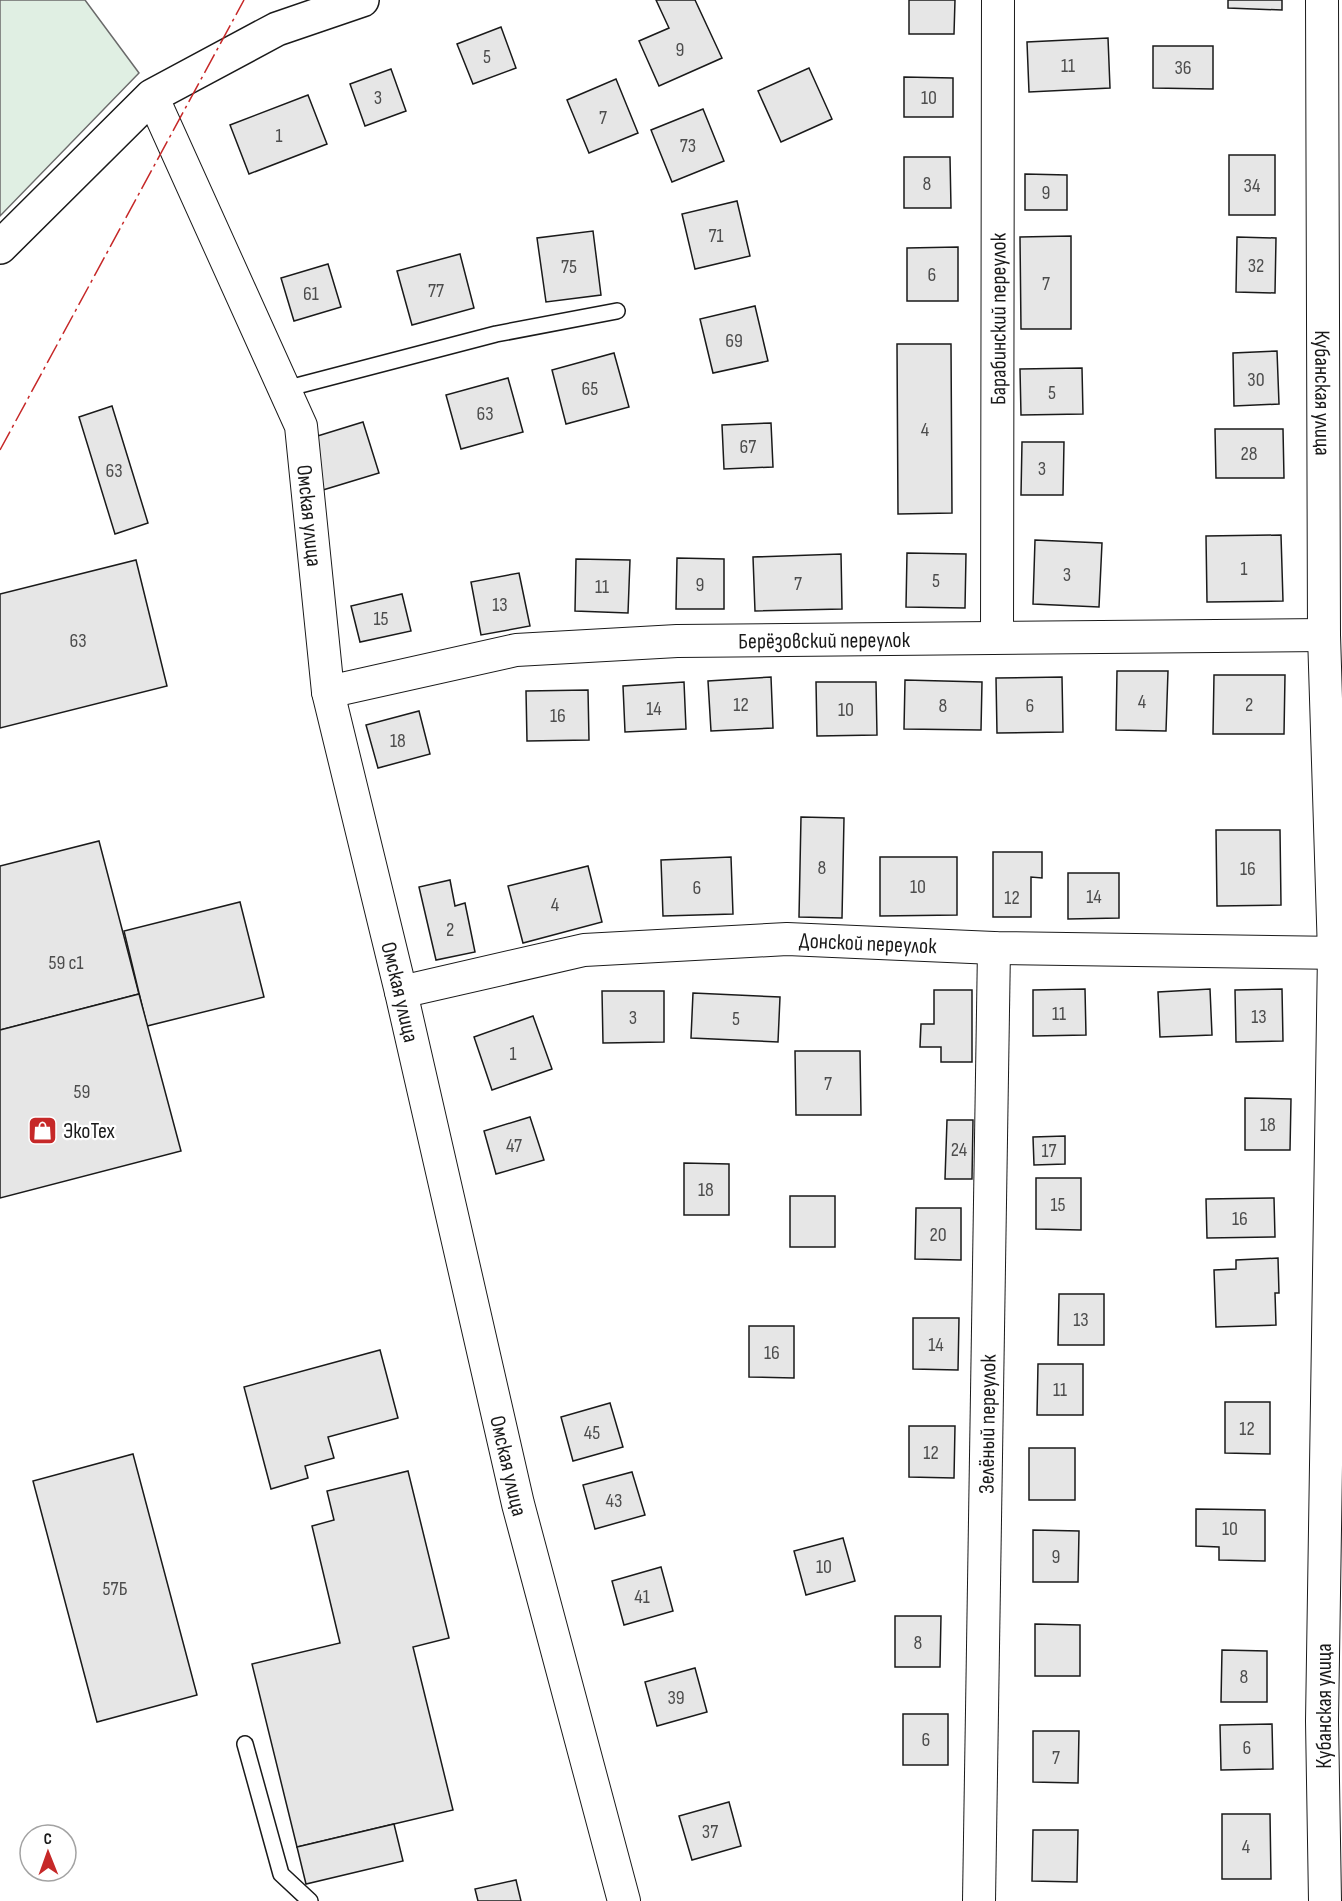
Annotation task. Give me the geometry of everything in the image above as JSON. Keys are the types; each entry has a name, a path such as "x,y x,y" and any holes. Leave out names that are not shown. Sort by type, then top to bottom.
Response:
{"street":[{"path":"0,247 152,96 277,29 362,0"},
{"name":"Барабинский переулок","path":"997,637 998,0"},
{"name":"Кубанская улица","path":"1323,0 1324,635 1338,953 1322,1721 1325,1901"},
{"name":"Омская улица","path":"152,96 301,426 328,693 401,992 518,1504 624,1901"},
{"name":"Берёзовский переулок","path":"328,693 516,650 677,641 1324,635"},
{"name":"Донской переулок","path":"401,992 584,950 787,939 994,948 1338,953"},
{"name":"Зелёный переулок","path":"979,1901 994,948"}],"lane":[{"path":"285,390 496,334 617,311"},
{"path":"245,1744 281,1874 310,1901"}],"green space":[{"path":"0,0 85,0 139,73 0,216"}],"building":[{"path":"656,0 695,0 722,58 659,86 639,41 669,28"},
{"path":"909,0 955,0 954,34 909,34"},
{"path":"1228,0 1282,0 1282,10 1228,8"},
{"path":"501,27 516,68 473,84 457,44"},
{"path":"1108,38 1110,88 1029,92 1027,42"},
{"path":"1153,46 1213,46 1213,89 1153,88"},
{"path":"809,68 832,119 781,142 758,91"},
{"path":"391,69 406,111 365,126 350,84"},
{"path":"904,77 953,78 953,117 904,117"},
{"path":"616,79 638,133 589,153 567,100"},
{"path":"308,95 327,144 249,174 230,125"},
{"path":"703,109 724,161 672,182 651,130"},
{"path":"1229,155 1275,155 1275,215 1229,215"},
{"path":"904,157 950,157 951,208 904,208"},
{"path":"1025,174 1067,175 1067,210 1025,210"},
{"path":"737,201 750,256 695,269 682,214"},
{"path":"593,231 601,295 546,302 537,238"},
{"path":"1071,236 1071,329 1021,329 1020,237"},
{"path":"1237,237 1276,238 1275,293 1236,292"},
{"path":"958,247 958,301 907,301 907,248"},
{"path":"460,254 474,308 412,325 397,271"},
{"path":"328,264 341,307 294,321 281,278"},
{"path":"755,306 768,361 713,373 700,319"},
{"path":"897,344 951,344 952,513 898,514"},
{"path":"1277,351 1279,404 1234,406 1233,353"},
{"path":"614,353 629,407 566,424 552,370"},
{"path":"1082,368 1083,414 1021,415 1020,369"},
{"path":"508,378 523,432 461,449 446,395"},
{"path":"112,406 148,523 115,534 79,417"},
{"path":"363,422 379,473 313,493 298,442"},
{"path":"771,423 773,467 724,469 722,425"},
{"path":"1215,429 1283,429 1284,478 1216,478"},
{"path":"1022,442 1064,442 1063,495 1021,495"},
{"path":"1281,535 1283,601 1207,602 1206,536"},
{"path":"1035,540 1102,543 1099,607 1033,604"},
{"path":"907,553 966,554 965,608 906,607"},
{"path":"841,554 842,609 755,611 753,557"},
{"path":"677,558 724,559 724,609 676,609"},
{"path":"576,559 630,560 628,613 575,611"},
{"path":"136,560 167,686 0,728 0,594"},
{"path":"519,573 530,626 481,635 471,582"},
{"path":"402,594 411,631 360,642 351,606"},
{"path":"1117,671 1168,671 1166,731 1116,730"},
{"path":"1214,675 1285,675 1284,734 1213,734"},
{"path":"771,677 773,728 711,731 708,681"},
{"path":"1062,677 1063,732 997,733 996,678"},
{"path":"905,680 982,682 981,730 904,729"},
{"path":"684,682 686,729 625,732 623,686"},
{"path":"816,682 876,682 877,735 817,736"},
{"path":"588,690 589,740 527,741 526,691"},
{"path":"419,711 430,754 378,768 366,725"},
{"path":"801,817 844,818 842,918 799,917"},
{"path":"1216,830 1280,830 1281,905 1217,906"},
{"path":"99,841 139,994 0,1030 0,866"},
{"path":"993,852 1042,852 1042,878 1031,877 1031,917 993,917"},
{"path":"731,857 733,914 663,916 661,860"},
{"path":"880,857 957,857 957,915 880,916"},
{"path":"588,866 602,922 523,943 508,886"},
{"path":"1068,873 1119,873 1119,918 1068,919"},
{"path":"450,880 455,906 465,903 475,952 436,960 419,887"},
{"path":"240,902 264,997 147,1026 124,931"},
{"path":"1085,989 1086,1035 1033,1036 1033,990"},
{"path":"1210,989 1212,1035 1160,1037 1158,992"},
{"path":"1282,989 1283,1041 1236,1042 1235,990"},
{"path":"934,990 972,990 972,1062 941,1062 941,1047 920,1047 921,1024 934,1024"},
{"path":"602,991 664,991 664,1042 603,1043"},
{"path":"693,993 780,997 778,1042 691,1038"},
{"path":"139,994 181,1151 0,1198 0,1030"},
{"path":"533,1016 552,1069 492,1090 474,1037"},
{"path":"795,1051 860,1051 861,1115 796,1115"},
{"path":"1245,1098 1291,1099 1290,1150 1245,1150"},
{"path":"530,1117 544,1160 496,1174 484,1131"},
{"path":"947,1120 973,1120 972,1179 945,1179"},
{"path":"1065,1136 1065,1164 1034,1165 1033,1137"},
{"path":"684,1163 729,1164 729,1215 684,1215"},
{"path":"1036,1178 1081,1178 1081,1230 1036,1229"},
{"path":"790,1196 835,1196 835,1247 790,1247"},
{"path":"1274,1198 1275,1237 1207,1238 1206,1199"},
{"path":"916,1208 961,1208 961,1260 915,1259"},
{"path":"1278,1258 1279,1293 1275,1293 1276,1325 1216,1327 1214,1270 1236,1269 1236,1260"},
{"path":"1059,1294 1104,1294 1104,1345 1058,1345"},
{"path":"913,1318 959,1318 958,1370 913,1369"},
{"path":"749,1326 794,1326 794,1378 749,1377"},
{"path":"380,1350 398,1418 328,1437 334,1458 305,1466 308,1478 271,1489 244,1387"},
{"path":"1038,1364 1083,1364 1083,1415 1037,1415"},
{"path":"1225,1402 1270,1402 1270,1454 1225,1453"},
{"path":"610,1403 623,1447 573,1461 561,1417"},
{"path":"909,1426 955,1426 954,1478 909,1477"},
{"path":"1029,1448 1075,1448 1075,1500 1029,1500"},
{"path":"133,1454 197,1695 97,1722 33,1481"},
{"path":"408,1471 449,1638 413,1647 453,1810 297,1847 252,1664 340,1643 312,1526 334,1520 327,1491"},
{"path":"632,1472 645,1515 595,1529 583,1485"},
{"path":"1196,1509 1265,1510 1265,1561 1219,1560 1219,1547 1196,1546"},
{"path":"1033,1530 1079,1531 1078,1582 1033,1582"},
{"path":"843,1538 855,1581 806,1595 794,1551"},
{"path":"661,1567 673,1611 624,1625 612,1581"},
{"path":"895,1616 941,1616 940,1667 895,1667"},
{"path":"1035,1624 1080,1625 1080,1676 1035,1676"},
{"path":"1222,1650 1267,1651 1267,1702 1221,1702"},
{"path":"695,1668 707,1712 657,1726 645,1682"},
{"path":"903,1714 948,1714 948,1765 903,1765"},
{"path":"1272,1724 1273,1769 1221,1770 1220,1725"},
{"path":"1033,1731 1079,1731 1078,1783 1033,1782"},
{"path":"729,1802 741,1846 692,1860 679,1816"},
{"path":"1222,1814 1270,1814 1271,1879 1222,1879"},
{"path":"394,1824 403,1861 306,1884 297,1847"},
{"path":"1033,1830 1078,1830 1077,1882 1032,1881"},
{"path":"516,1880 521,1901 478,1901 475,1889"}],"power":[{"path":"0,450 244,0"}],"place":[{"name":"ЭкоТех","path":"42,1130"}]}
